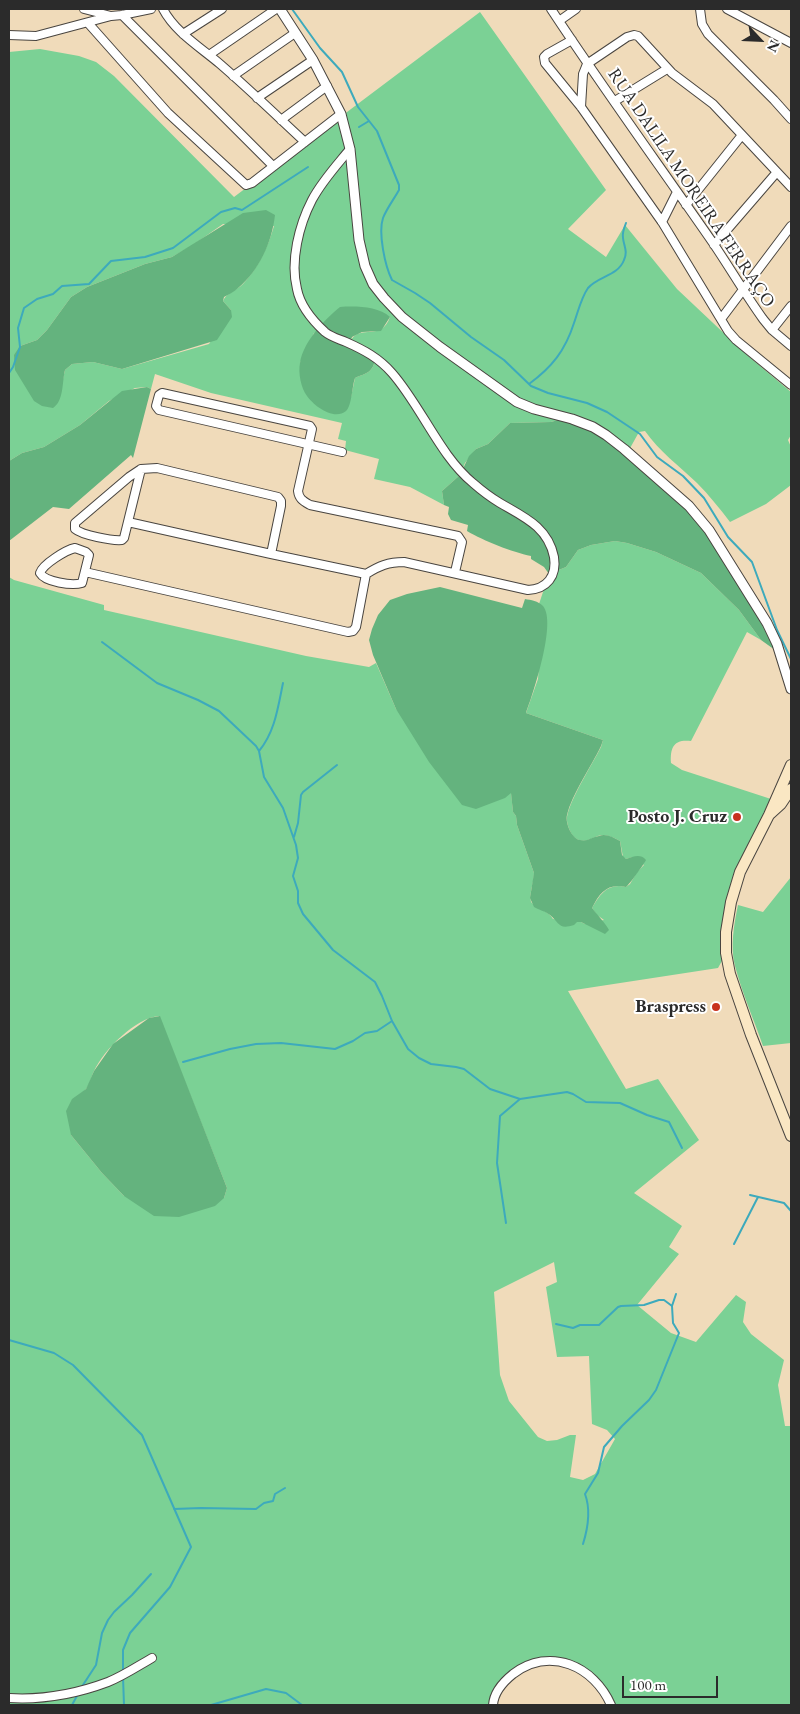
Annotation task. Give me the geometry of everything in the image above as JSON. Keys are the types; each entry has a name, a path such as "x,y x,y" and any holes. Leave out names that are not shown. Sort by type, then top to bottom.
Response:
{"main road":[{"path":"791,765 784,784 773,802 769,815 740,872 731,902 726,932 726,953 730,974 751,1035 791,1136"},
{"path":"769,815 791,789"}],"street":[{"path":"84,9 111,16"},
{"path":"9,35 36,36 88,24 111,16 151,9"},
{"path":"163,9 183,34 233,76 305,142"},
{"path":"183,34 222,9"},
{"path":"209,55 276,9"},
{"path":"280,9 313,60 341,114 350,148 359,240 365,266 373,284 402,317 440,347 517,402 593,427 624,449 689,506 714,538 767,623 777,644 791,689"},
{"name":"RUA DALILA MOREIRA FERRAÇO","path":"551,9 587,64 615,101 714,245 742,289 772,330 791,346"},
{"path":"559,21 576,9"},
{"path":"700,9 702,24 708,34 791,119"},
{"path":"727,9 791,43"},
{"path":"122,15 273,166"},
{"path":"88,24 168,113 243,184 252,183 341,114"},
{"path":"233,76 296,33"},
{"path":"581,107 583,74 587,64 627,37 638,36 667,69 713,104 791,187"},
{"path":"572,40 547,54 544,57 545,63 581,107 662,222 720,319 736,340 791,386"},
{"path":"257,98 313,60"},
{"path":"615,101 667,69"},
{"path":"281,120 327,86"},
{"path":"686,205 742,135"},
{"path":"128,522 366,574 380,565 389,562 404,562 528,590 538,590 545,586 551,578 555,563 552,551 545,536 537,526 524,515 480,489 464,476 417,407 393,374 379,359 364,350 327,334 315,323 305,308 297,289 295,265 304,220 312,200 324,180 350,148"},
{"path":"714,245 777,172"},
{"path":"662,222 677,192"},
{"path":"720,319 791,226"},
{"path":"772,330 791,306"},
{"path":"342,452 309,444 159,410 156,406 158,397 162,393 310,426 312,429 309,444 298,491 299,497 303,502 458,536 462,542 455,572"},
{"path":"141,469 124,538 119,541 78,532 74,526 75,523 129,477 141,469 158,468 278,497 282,501 271,554"},
{"path":"75,548 88,553 85,572 82,583 76,584 45,579 40,573 42,568 65,551 75,548"},
{"path":"85,572 348,632 353,631 356,627 366,574"},
{"path":"9,1698 23,1699 66,1694 108,1681 152,1658"},
{"path":"493,1705 494,1696 499,1688 519,1670 543,1662 556,1661 566,1663 588,1674 607,1696 612,1705"}],"green space":[{"path":"480,12 606,190 568,229 606,257 625,225 677,289 747,355 791,392 791,435 788,440 791,447 791,485 766,504 730,522 701,488 663,452 645,431 639,432 629,450 568,417 551,422 510,423 488,444 476,449 465,463 460,475 442,491 444,505 410,487 374,479 379,459 345,450 346,441 338,439 342,423 211,393 155,374 151,389 147,387 135,388 109,401 80,425 44,447 22,453 9,461 9,52 40,49 79,56 96,62 114,76 234,197","holes":["223,224 274,226 269,242 258,264 243,284 224,298 223,301 231,310 209,344 122,369 93,362 72,364 65,370 61,388 20,346 37,340 47,330 71,297 87,287 145,264 172,257","390,317 382,329 360,333 351,340 375,359 371,370 355,378 351,397 300,363 314,333"]},
{"path":"266,210 275,215 268,245 252,273 236,289 224,297 223,301 231,310 232,317 217,340 122,369 93,362 72,364 65,370 61,396 57,405 53,408 42,406 34,401 15,370 14,355 20,346 37,340 47,330 71,297 87,287 145,264 172,257 243,213"},
{"path":"340,307 373,309 390,317 381,331 362,332 352,337 351,340 375,359 374,364 371,370 355,378 348,408 341,414 336,414 319,408 307,396 302,385 299,367 305,347 310,339 327,318"},
{"path":"147,387 151,389 133,458 131,455 69,509 53,507 9,541 9,461 22,453 44,447 80,425 122,391"},
{"path":"568,417 600,425 629,450 626,457 679,500 706,530 755,611 775,650 761,640 739,610 701,573 656,552 615,541 591,545 578,550 566,567 549,574 544,567 531,559 531,556 482,539 467,531 468,525 451,520 448,514 449,507 444,505 442,491 460,475 469,456 476,449 488,444 510,423 551,422"},
{"path":"615,541 627,543 656,552 701,573 739,610 761,640 747,632 691,741 677,743 672,748 671,753 671,763 682,770 771,799 742,859 723,959 718,968 568,991 626,1089 658,1079 699,1140 634,1193 682,1226 669,1247 679,1254 637,1305 671,1333 696,1342 736,1295 746,1302 743,1322 751,1334 784,1360 778,1385 785,1426 791,1426 791,1705 614,1705 595,1678 556,1659 511,1672 490,1705 9,1705 9,577 104,605 104,610 306,656 369,667 376,663 396,709 511,792 513,812 516,816 517,825 534,873 531,902 549,914 553,919 585,924 604,920 592,908 599,898 606,890 614,886 626,887 644,865 633,857 626,859 623,857 620,841 602,835 585,841 579,840 574,837 569,827 567,817 572,801 603,740 526,713 538,679 543,607 539,604 549,574 566,567 578,550 591,545","holes":["159,1016 227,1188 224,1198 124,1196 102,1173 71,1135 80,1094 87,1087 94,1071 105,1054 121,1036 140,1022","554,1262 557,1282 546,1287 557,1357 589,1356 592,1424 607,1430 615,1439 595,1474 583,1480 570,1477 576,1435 547,1441 538,1437 509,1401 500,1375 494,1292"]},
{"path":"440,587 522,608 525,599 537,602 543,606 547,614 546,642 526,713 603,740 569,807 567,815 568,826 577,839 585,840 602,835 610,836 620,841 622,855 626,859 639,856 646,860 626,887 614,886 609,888 595,902 592,908 609,930 605,934 581,922 565,927 562,926 548,914 534,907 530,898 534,873 517,825 516,816 513,812 511,793 505,798 476,809 462,805 429,762 396,709 373,655 369,640 372,629 378,615 390,600 407,594"},
{"path":"791,877 791,1043 763,1046 735,966 733,936 735,920 738,905 763,912"},
{"path":"160,1016 227,1188 224,1198 215,1206 179,1217 154,1216 124,1196 102,1173 71,1135 66,1111 72,1099 86,1089 94,1071 113,1044 149,1018"}],"waterway":[{"path":"292,9 320,48 342,72 358,107 377,131 399,185 399,190 383,218 381,232 387,267 392,280 430,303 471,337 504,360 531,386 548,393 587,403 607,412 640,434 657,457 683,476 704,498 728,537 752,562 777,630 791,659"},
{"path":"359,127 369,121"},
{"path":"9,373 20,347 18,328 24,308 37,299 53,294 62,286 89,284 111,261 145,257 173,248 221,212 235,208 242,210 308,167"},
{"path":"529,384 551,365 562,350 588,288 613,273 621,265 626,254 623,241 626,223"},
{"path":"102,642 157,683 219,711 256,746 259,751 264,777 283,808 296,845 298,858 293,876 298,891 298,903 303,914 333,950 375,982 392,1021 408,1049 419,1058 431,1064 464,1069 490,1089 520,1099 567,1092 586,1102 620,1103 669,1122 682,1148"},
{"path":"259,751 269,736 283,683"},
{"path":"294,837 298,823 301,795 337,765"},
{"path":"183,1062 256,1044 281,1043 335,1049 365,1033 377,1031 392,1021"},
{"path":"506,1223 497,1163 500,1116 520,1099"},
{"path":"750,1195 784,1203 791,1211"},
{"path":"734,1244 758,1197"},
{"path":"583,1544 588,1519 588,1506 585,1494 598,1473 604,1447 622,1426 649,1400 656,1390 679,1333 673,1323 672,1306 676,1294"},
{"path":"556,1324 573,1328 580,1325 599,1325 618,1307 644,1305 659,1300 664,1300 672,1306"},
{"path":"9,1340 54,1353 73,1365 142,1435 191,1547 170,1587 130,1633 123,1650 123,1672"},
{"path":"174,1509 256,1509 264,1503 273,1501 275,1494 285,1488"},
{"path":"81,1688 96,1665 102,1633 108,1620 151,1574"},
{"path":"123,1677 124,1705"},
{"path":"211,1705 266,1689 286,1693 302,1705"},
{"path":"72,1705 78,1694"}],"place":[{"name":"Posto J. Cruz","path":"737,817"},
{"name":"Braspress","path":"716,1007"}]}
